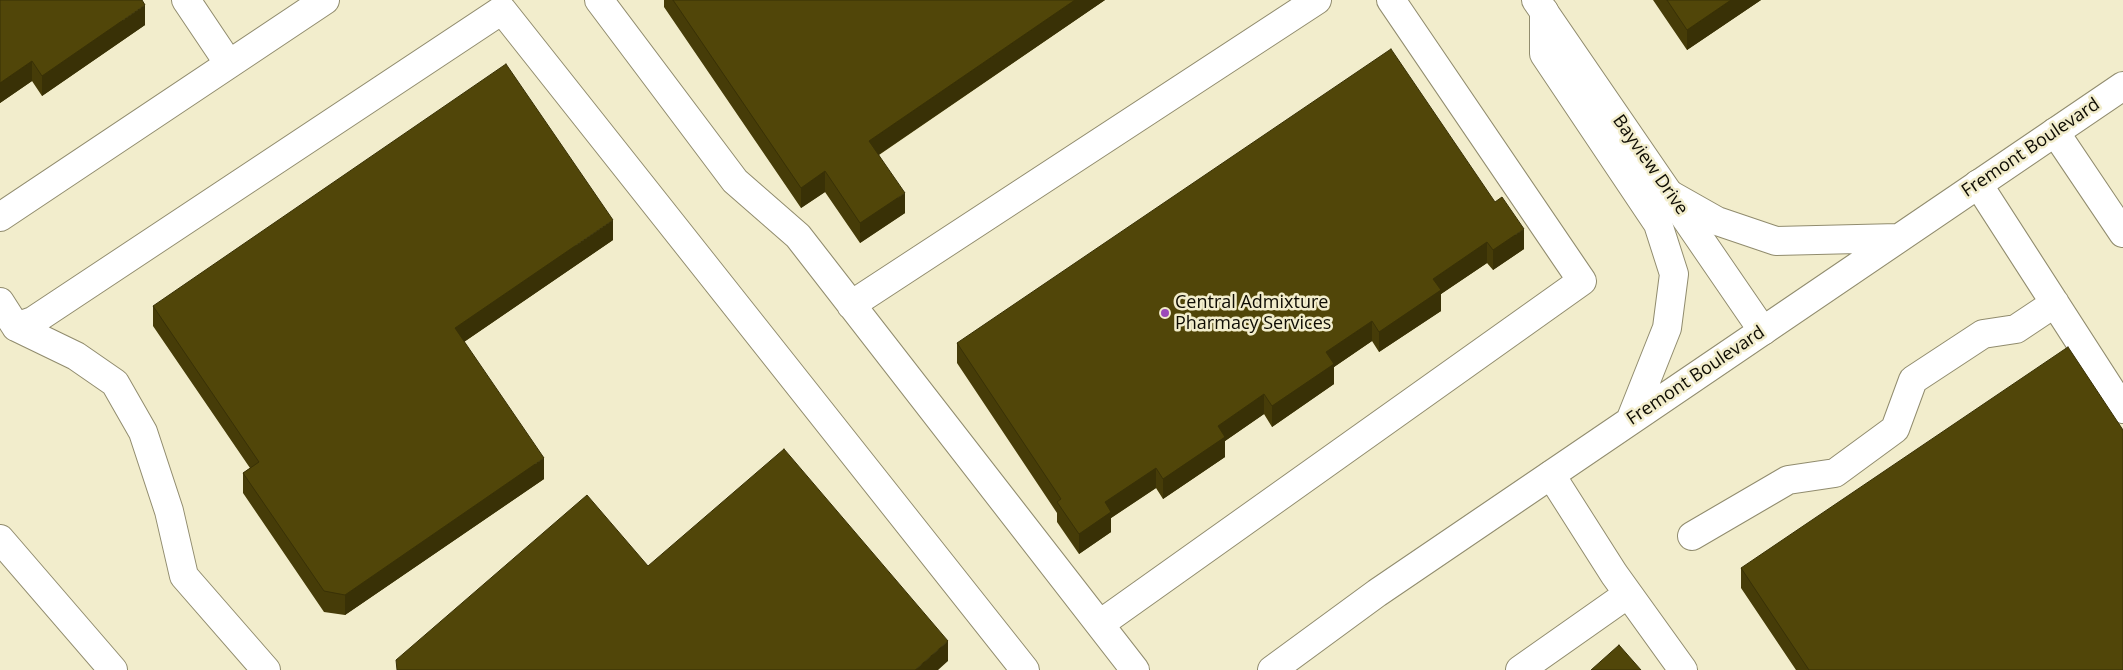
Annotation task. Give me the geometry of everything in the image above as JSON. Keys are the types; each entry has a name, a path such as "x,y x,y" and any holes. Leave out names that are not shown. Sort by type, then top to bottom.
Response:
{"main road":[{"path":"186,0 229,64"},
{"path":"0,217 325,0"},
{"path":"599,0 735,181 798,236 1135,670"},
{"path":"851,305 1317,0"},
{"path":"1100,624 1582,281 1391,0"},
{"path":"1540,5 1544,54 1658,224 1674,274 1667,328 1630,421"},
{"name":"Bayview Drive","path":"1540,5 1763,331"},
{"path":"16,327 41,316 502,10 1025,670"},
{"name":"Fremont Boulevard","path":"1272,670 1377,593 2123,86"},
{"path":"2055,132 2123,234"},
{"path":"1978,184 2123,409"},
{"path":"1671,195 1718,221 1776,241 1898,238"},
{"path":"0,302 16,327 76,356 114,383 143,432 169,511 184,576 266,670"},
{"path":"1692,536 1788,480 1835,473 1895,429 1912,380 1983,334 2016,329 2055,303"},
{"path":"1551,475 1614,574 1683,670"},
{"path":"0,539 110,669"},
{"path":"1520,670 1628,594"}],"building":[{"path":"0,0 142,0 145,5 42,76 32,61 0,83"},
{"path":"673,0 1075,0 869,141 905,193 860,223 825,171 801,188"},
{"path":"1667,0 1731,0 1687,30"},
{"path":"1391,49 1495,202 1502,197 1524,229 1493,250 1487,242 1433,279 1441,290 1379,332 1372,321 1326,352 1334,364 1272,406 1264,394 1218,426 1225,437 1163,479 1156,468 1105,502 1111,512 1079,534 1057,502 1061,499 957,343"},
{"path":"506,64 613,220 455,328 544,458 345,595 324,591 243,473 259,462 153,306"},
{"path":"2068,347 2123,430 2123,670 1809,670 1741,568"},
{"path":"784,449 948,641 915,670 397,670 396,660 587,495 648,566"},
{"path":"1619,645 1641,670 1591,670"}],"place":[{"name":"Central Admixture Pharmacy Services","path":"1165,313"}]}
